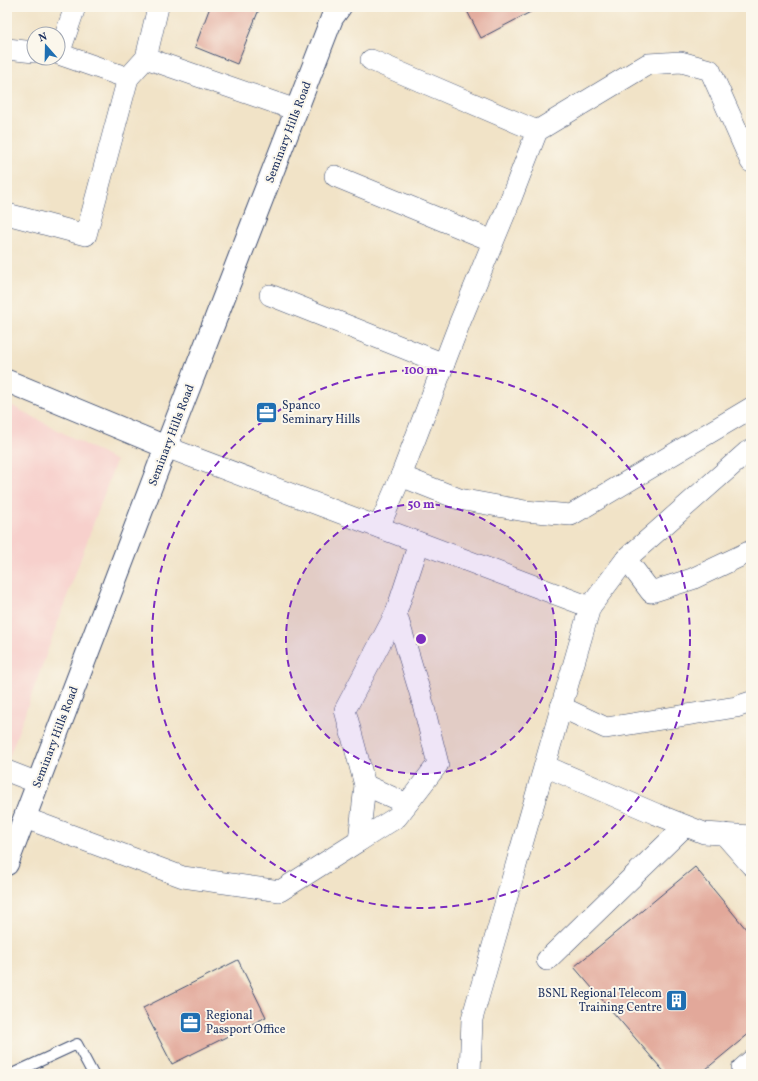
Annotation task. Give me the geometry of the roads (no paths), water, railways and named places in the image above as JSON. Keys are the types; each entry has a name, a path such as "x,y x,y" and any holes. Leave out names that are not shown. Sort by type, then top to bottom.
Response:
{"street":[{"path":"66,32 75,7"},
{"path":"7,214 86,234 128,78 146,58 158,7"},
{"name":"Seminary Hills Road","path":"7,864 296,110 332,18 340,7"},
{"path":"7,49 26,51"},
{"path":"66,57 128,78"},
{"path":"146,58 296,110"},
{"path":"371,60 537,131"},
{"path":"379,528 401,476 460,322 537,131 648,64 682,62 710,70 751,162"},
{"path":"335,176 493,241"},
{"path":"270,295 444,364"},
{"path":"7,381 166,447 590,607"},
{"path":"401,476 460,499 525,511 571,515 751,408"},
{"path":"470,1074 472,1019 590,607 626,559 751,450"},
{"path":"359,841 365,785 345,710 396,613 419,543"},
{"path":"626,559 651,592 692,579 751,551"},
{"path":"25,818 183,877 280,891 397,817 438,764 421,696 396,613"},
{"path":"561,707 606,728 736,707 751,702"},
{"path":"545,766 704,833 751,836"},
{"path":"7,772 38,783"},
{"path":"365,785 407,804"},
{"path":"547,960 685,826"},
{"path":"724,834 748,859"}],"lane":[{"path":"12,1074 77,1044 93,1074"}],"place":[{"name":"Spanco Seminary Hills","path":"267,412"},
{"name":"BSNL Regional Telecom Training Centre","path":"677,1000"},
{"name":"Regional Passport Office","path":"191,1022"}]}
